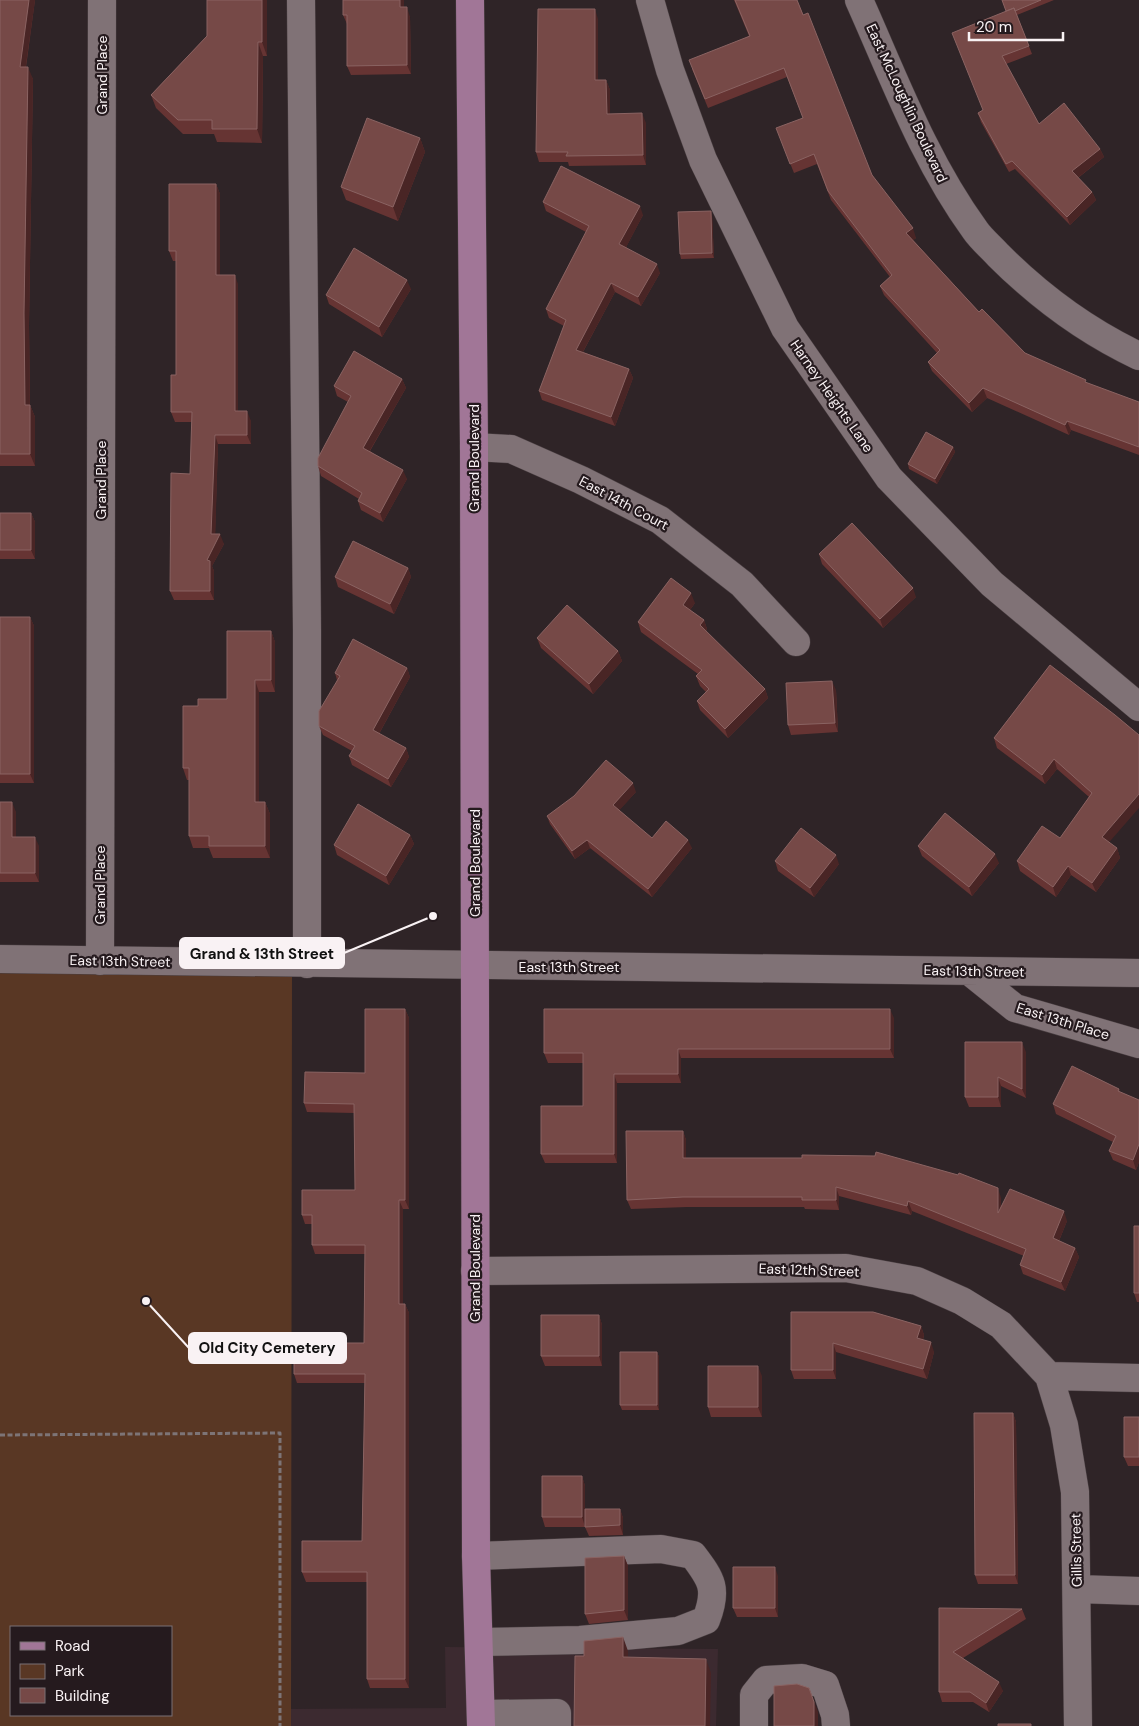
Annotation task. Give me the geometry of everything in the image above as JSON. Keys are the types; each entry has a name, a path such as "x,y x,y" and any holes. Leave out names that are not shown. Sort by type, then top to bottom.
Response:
{"main road":[{"name":"Grand Boulevard","path":"470,0 474,447 476,1556 481,1720"}],"street":[{"name":"Grand Place","path":"100,961 102,0"},
{"path":"301,0 307,610 308,964"},
{"name":"Harney Heights Lane","path":"650,0 670,70 703,160 785,328 889,478 992,584 1139,707"},
{"name":"East McLoughlin Boulevard","path":"859,0 921,138 946,187 976,232 1018,274 1054,304 1092,331 1139,356"},
{"name":"East 14th Court","path":"474,447 511,449 582,480 660,520 742,584 796,642"},
{"name":"East 13th Street","path":"0,959 1139,973"},
{"name":"East 13th Place","path":"969,970 1015,1008 1139,1044"},
{"name":"East 12th Street","path":"475,1271 846,1268 908,1279 917,1281 962,1301 1001,1325 1049,1376"},
{"path":"1049,1376 1139,1378"},
{"name":"Gillis Street","path":"1049,1376 1064,1425 1075,1492 1078,1726"},
{"path":"476,1556 661,1549 693,1555 710,1577 713,1602 706,1620 678,1631 580,1640 480,1642"},
{"path":"1076,1589 1139,1591"},
{"path":"754,1726 754,1695 766,1680 802,1678 825,1684 835,1715 836,1726"},
{"path":"481,1720 557,1713 558,1726"}],"path":[{"path":"0,1435 280,1433 280,1726"}],"shaded area":[{"path":"445,1647 718,1649 716,1726 291,1726 291,1709 446,1708"}],"green space":[{"path":"0,971 292,976 291,1726 0,1726"}],"building":[{"path":"0,0 29,0 20,67 28,67 24,313 25,405 30,405 30,454 0,454"},
{"path":"207,0 262,0 262,42 258,42 257,129 212,129 212,120 178,120 151,95 207,36"},
{"path":"343,0 400,0 400,7 407,7 407,65 347,66 347,15 343,15"},
{"path":"735,0 797,0 803,15 808,13 872,175 913,228 906,233 979,312 982,309 1025,353 1086,380 1085,382 1139,402 1139,447 1067,421 1065,425 983,388 969,403 928,362 940,350 880,286 892,275 828,191 814,154 790,164 776,128 803,118 784,68 705,99 689,60 750,36"},
{"path":"1002,0 1041,0 1015,11 1014,8 1006,11"},
{"path":"1014,8 1029,46 1002,56 1039,124 1064,103 1100,149 1072,171 1092,192 1067,217 1012,161 1006,164 978,113 983,110 952,33"},
{"path":"538,9 595,9 595,80 606,80 607,114 642,113 643,155 566,156 568,152 536,152"},
{"path":"367,118 420,138 393,207 341,187"},
{"path":"561,166 640,206 619,244 657,264 638,297 611,283 576,350 629,369 611,417 539,391 566,320 546,309 589,226 543,202"},
{"path":"169,184 216,184 216,275 235,275 235,411 247,411 247,435 215,435 211,534 220,534 207,560 210,561 210,591 170,591 171,473 190,474 192,412 171,412 171,375 176,375 176,251 169,251"},
{"path":"711,211 712,253 680,254 678,212"},
{"path":"354,248 407,280 379,327 326,295"},
{"path":"354,351 402,379 363,448 403,470 380,513 358,501 362,493 318,466 318,458 351,396 334,386"},
{"path":"926,432 953,447 935,479 908,464"},
{"path":"0,513 31,513 31,550 0,550"},
{"path":"852,523 913,588 880,619 819,554"},
{"path":"353,541 408,568 390,604 335,577"},
{"path":"671,578 691,593 683,605 704,620 700,625 765,689 725,729 697,701 709,689 696,676 702,670 638,622"},
{"path":"567,605 618,651 589,684 537,638"},
{"path":"0,617 30,617 30,774 0,774"},
{"path":"227,631 271,631 271,680 255,680 255,802 265,802 265,846 209,846 209,836 189,836 189,768 183,768 183,706 198,706 198,699 227,699"},
{"path":"353,639 407,668 373,730 406,748 388,779 349,756 355,746 319,726 319,711 340,676 335,673"},
{"path":"1050,665 1139,735 1139,794 1102,837 1117,848 1092,883 1068,866 1053,887 1017,861 1042,826 1060,838 1092,793 1054,759 1042,775 994,738"},
{"path":"832,681 835,723 788,725 786,683"},
{"path":"606,760 633,783 613,805 652,838 666,821 688,840 648,889 587,840 572,851 547,816 574,796"},
{"path":"0,802 12,802 12,837 35,837 35,873 0,873"},
{"path":"358,804 410,835 386,876 334,845"},
{"path":"945,813 995,854 969,887 918,846"},
{"path":"801,828 836,855 810,888 775,861"},
{"path":"365,1009 405,1009 405,1200 399,1200 399,1304 405,1304 405,1679 367,1679 367,1572 302,1572 302,1541 362,1541 365,1374 294,1374 294,1343 364,1343 365,1245 312,1245 312,1215 302,1215 302,1190 355,1190 354,1104 304,1103 305,1072 365,1073"},
{"path":"544,1009 890,1009 890,1049 678,1049 678,1074 614,1074 614,1154 541,1154 541,1106 583,1106 583,1053 544,1053"},
{"path":"965,1042 1022,1042 1022,1089 998,1077 998,1097 965,1097"},
{"path":"1072,1066 1139,1100 1139,1144 1133,1160 1109,1151 1116,1136 1053,1104"},
{"path":"626,1131 683,1131 683,1158 802,1158 802,1155 875,1156 876,1152 958,1175 959,1173 998,1188 998,1213 1010,1189 1064,1211 1053,1238 1075,1248 1061,1282 1020,1265 1026,1249 908,1201 907,1206 836,1187 836,1200 802,1200 802,1197 683,1197 627,1200"},
{"path":"1134,1226 1139,1226 1139,1293 1134,1293"},
{"path":"791,1312 873,1312 921,1326 917,1338 931,1342 923,1369 833,1343 833,1370 791,1370"},
{"path":"541,1315 599,1315 599,1356 541,1356"},
{"path":"620,1352 657,1352 657,1405 620,1405"},
{"path":"708,1366 758,1366 758,1407 708,1407"},
{"path":"974,1413 1013,1413 1015,1575 975,1575"},
{"path":"1124,1417 1139,1417 1139,1457 1124,1457"},
{"path":"542,1476 582,1476 582,1517 542,1517"},
{"path":"585,1509 620,1509 620,1525 585,1527"},
{"path":"624,1556 624,1610 585,1614 585,1558"},
{"path":"733,1567 775,1567 775,1608 733,1608"},
{"path":"939,1608 1022,1609 953,1652 999,1682 986,1703 970,1692 939,1692"},
{"path":"623,1637 623,1657 706,1659 705,1726 574,1726 575,1656 584,1656 584,1641"},
{"path":"797,1684 809,1688 814,1702 814,1726 774,1726 774,1686"},
{"path":"998,1724 1031,1724 1031,1726 998,1726"}],"place":[{"name":"Grand & 13th Street","path":"433,916"},
{"name":"Old City Cemetery","path":"146,1301"}]}
